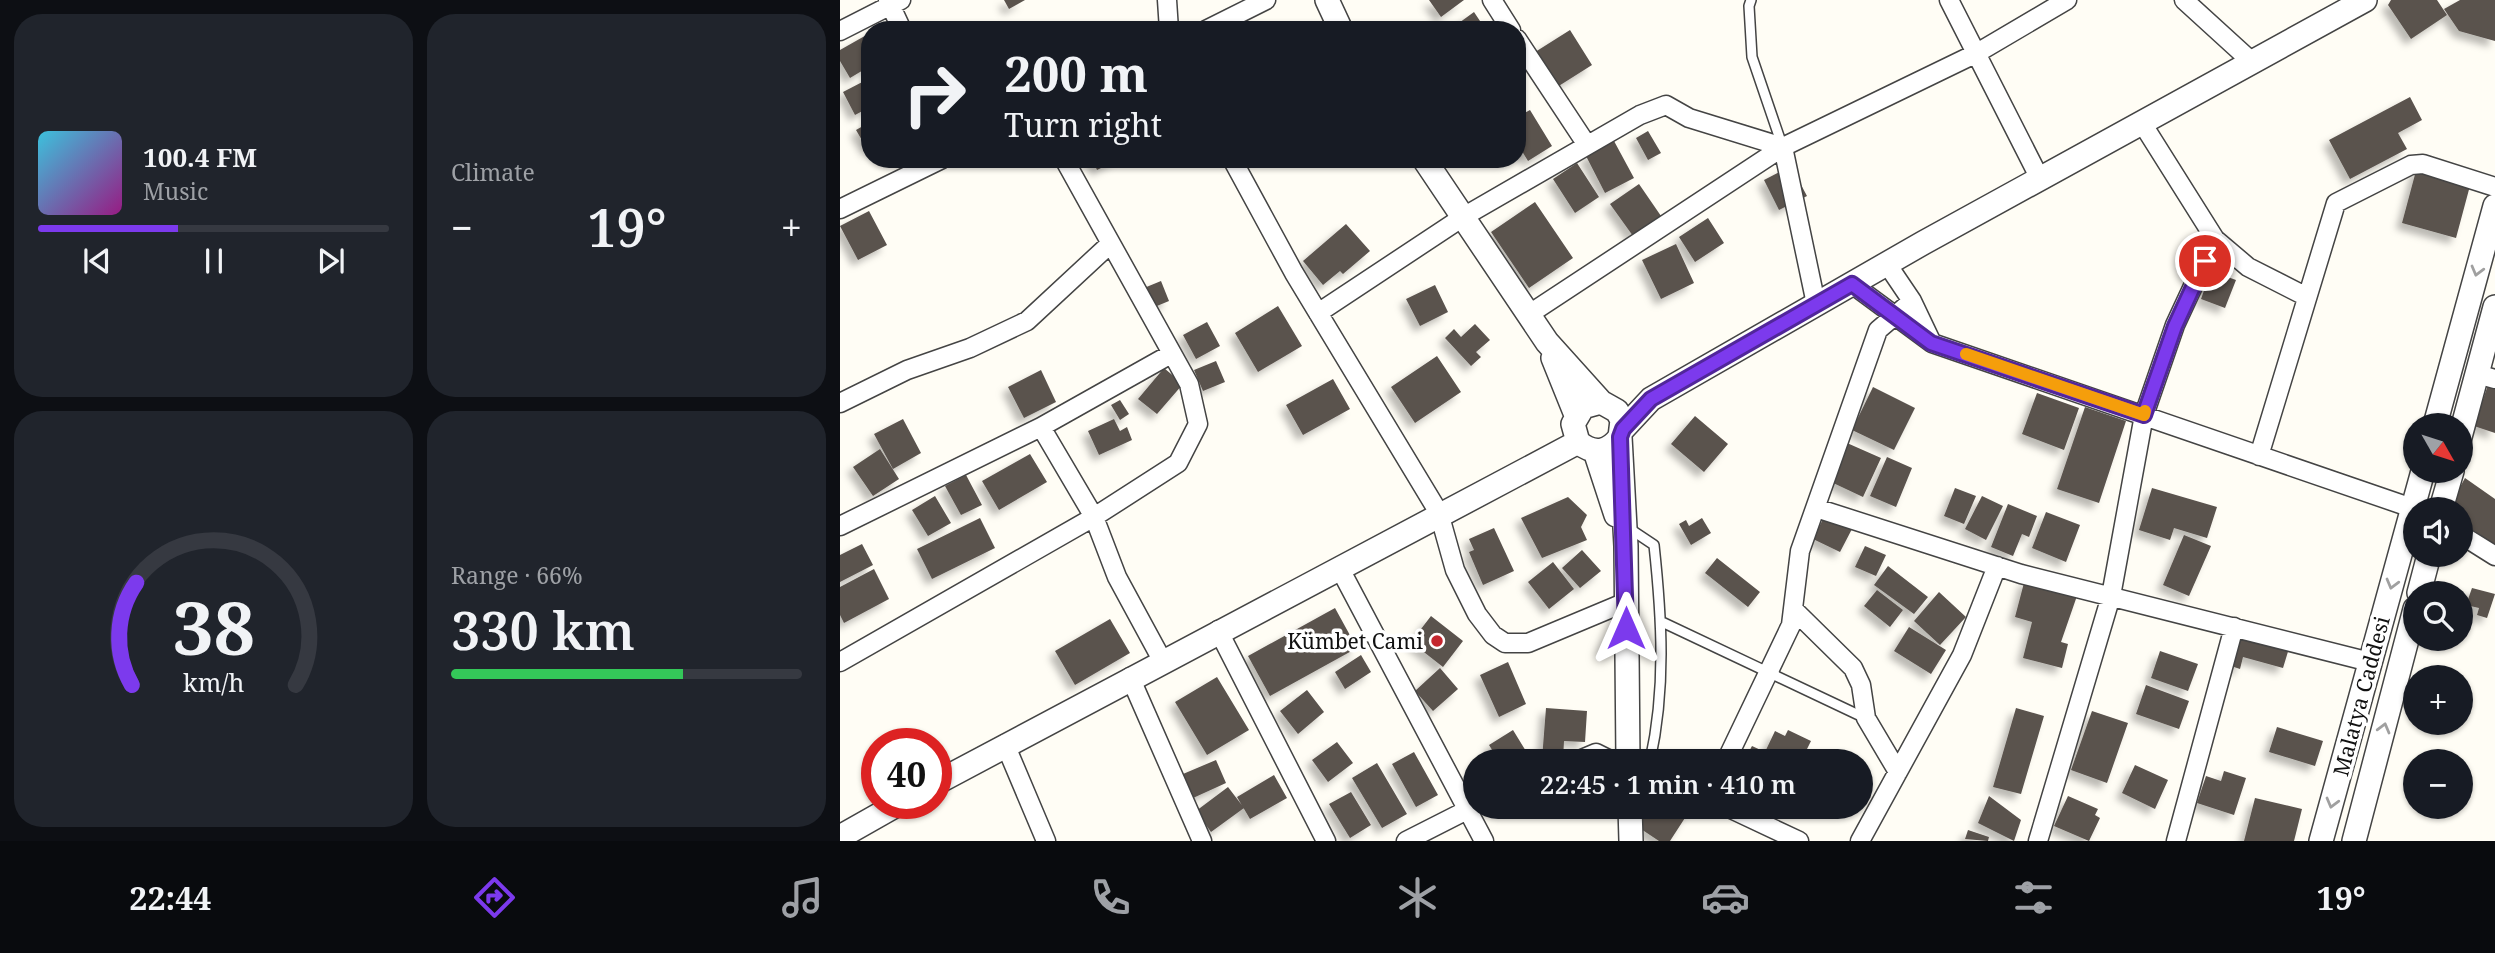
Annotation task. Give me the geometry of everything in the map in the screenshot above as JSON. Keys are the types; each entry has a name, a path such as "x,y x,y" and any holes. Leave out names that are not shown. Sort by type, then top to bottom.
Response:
{"street":[{"path":"1167,0 1168,21"},
{"path":"1224,21 1266,0"},
{"path":"1327,0 1337,21"},
{"path":"1492,0 1505,21"},
{"path":"1949,0 2040,178"},
{"path":"1528,315 1783,147 1977,53 2067,0"},
{"path":"2183,0 2252,62"},
{"path":"1581,433 1605,450 1651,399 2040,178 2365,0"},
{"path":"840,31 893,2 899,21"},
{"path":"1526,53 1587,145"},
{"path":"1318,313 1462,217 1640,115 1666,105 1689,118 1783,147"},
{"path":"2142,123 2215,239 2248,267 2307,297"},
{"path":"1783,147 1816,304"},
{"path":"2259,456 2336,203 2411,165 2423,164 2495,187"},
{"path":"840,209 924,168"},
{"path":"840,662 1094,517 1178,463 1198,424 1189,384 1069,168"},
{"path":"1236,168 1318,313 1440,513 1455,570 1477,614 1493,635 1505,643 1528,643 1626,602"},
{"path":"1430,168 1547,342 1622,420 1628,749"},
{"path":"2438,413 2495,206"},
{"path":"2038,841 2111,596 2144,415 2175,326 2215,239"},
{"path":"840,403 907,370 970,348 1027,321 1110,244"},
{"path":"1887,264 1912,301 1931,343"},
{"path":"1852,284 1931,343 2403,505"},
{"path":"1732,749 1791,625 1800,551 1878,330 1912,301"},
{"path":"2470,413 2486,376 2495,307"},
{"path":"1547,342 1581,433 1625,535"},
{"path":"840,526 1041,427 1171,354"},
{"path":"952,774 1539,461 1581,433 1591,403 1651,399"},
{"path":"1041,427 1094,517 1117,577 1162,660"},
{"path":"1816,508 1997,566 2371,662"},
{"path":"2473,542 2495,556"},
{"name":"Malatya Caddesi","path":"2321,841 2403,548"},
{"path":"1860,841 1962,655 1997,566"},
{"path":"1339,567 1463,792"},
{"path":"1793,609 1853,668 1861,685 1867,718 1898,772"},
{"path":"2176,841 2234,627"},
{"path":"1218,630 1326,841"},
{"path":"2354,841 2404,651"},
{"path":"1130,677 1202,841"},
{"path":"1005,744 1046,841"},
{"path":"1406,841 1463,812"},
{"path":"840,837 872,819"},
{"path":"1476,819 1485,841"},
{"path":"1630,819 1631,841"},
{"path":"1752,819 1799,841"}],"lane":[{"path":"1751,0 1749,6 1752,57 1783,147"},
{"path":"1625,535 1654,545 1662,622 1660,715 1653,749"},
{"path":"1662,622 1867,718"}],"building":[{"path":"1004,0 1025,0 1009,9"},
{"path":"1429,0 1464,0 1441,17"},
{"path":"2391,0 2437,0 2447,15 2411,39 2388,5"},
{"path":"2460,0 2495,0 2495,41 2459,31 2444,9"},
{"path":"1474,12 1480,21 1462,21"},
{"path":"1570,30 1592,65 1554,89 1532,54"},
{"path":"861,38 861,71 850,78 840,61 840,50"},
{"path":"861,83 861,112 855,115 843,92"},
{"path":"2410,97 2422,120 2398,133 2407,149 2350,179 2329,140"},
{"path":"1530,110 1552,146 1528,161 1526,158 1526,112"},
{"path":"1648,131 1661,153 1648,160 1636,138"},
{"path":"1614,141 1634,178 1605,193 1586,156"},
{"path":"1577,163 1599,197 1575,213 1553,179"},
{"path":"1791,166 1807,196 1779,210 1764,180"},
{"path":"2417,167 2471,182 2456,238 2402,223"},
{"path":"1639,184 1661,216 1633,236 1610,204"},
{"path":"1535,202 1573,258 1529,288 1491,232"},
{"path":"869,211 887,245 858,260 840,226"},
{"path":"1708,218 1724,243 1695,262 1679,237"},
{"path":"1346,224 1370,251 1343,274 1340,271 1323,285 1303,261"},
{"path":"1676,244 1694,283 1661,299 1642,260"},
{"path":"2211,271 2236,280 2225,308 2201,299"},
{"path":"1161,281 1169,301 1152,308 1144,288"},
{"path":"1435,285 1448,312 1420,326 1406,299"},
{"path":"1278,306 1302,346 1258,372 1235,333"},
{"path":"1207,322 1220,346 1196,359 1183,335"},
{"path":"1475,324 1490,340 1476,352 1481,357 1471,366 1445,338 1454,329 1461,337"},
{"path":"1437,356 1461,392 1415,423 1391,387"},
{"path":"1216,361 1225,382 1203,391 1194,370"},
{"path":"1164,368 1183,384 1157,414 1138,399"},
{"path":"1041,370 1056,402 1024,418 1008,387"},
{"path":"1333,379 1350,409 1303,435 1286,405"},
{"path":"2489,382 2495,384 2495,433 2474,426"},
{"path":"1873,387 1915,408 1894,450 1852,430"},
{"path":"2037,393 2079,408 2064,450 2022,434"},
{"path":"1120,400 1129,414 1120,420 1111,405"},
{"path":"2085,407 2126,421 2099,503 2057,489"},
{"path":"1695,416 1728,444 1704,472 1671,444"},
{"path":"903,419 921,453 893,469 874,434"},
{"path":"1114,419 1120,431 1127,427 1132,440 1099,455 1088,431"},
{"path":"1847,443 1881,458 1863,497 1829,481"},
{"path":"880,449 899,479 873,496 853,467"},
{"path":"1030,454 1047,482 999,510 982,481"},
{"path":"1887,457 1912,468 1896,507 1870,496"},
{"path":"966,475 982,505 961,515 945,486"},
{"path":"2462,483 2472,483 2495,499 2495,545 2473,530 2473,497 2455,497"},
{"path":"1955,488 1976,496 1964,524 1944,516"},
{"path":"2152,488 2217,507 2207,538 2174,528 2170,540 2139,530"},
{"path":"935,496 951,523 928,536 912,510"},
{"path":"1982,496 2003,506 1986,540 1965,529"},
{"path":"1568,497 1587,515 1581,527 1587,540 1542,558 1521,518"},
{"path":"2008,504 2037,516 2029,537 2022,534 2013,556 1991,547"},
{"path":"2046,512 2080,525 2066,562 2032,548"},
{"path":"1825,515 1852,529 1840,552 1813,539"},
{"path":"980,518 995,548 932,579 917,549"},
{"path":"1702,518 1711,533 1691,545 1679,524 1686,520 1689,526"},
{"path":"1494,528 1514,571 1483,585 1469,552 1474,550 1469,539"},
{"path":"2184,535 2211,546 2189,596 2163,585"},
{"path":"862,544 873,565 840,582 840,555"},
{"path":"1865,546 1886,555 1876,576 1855,567"},
{"path":"1582,550 1601,571 1580,588 1562,568"},
{"path":"1717,558 1760,592 1748,607 1705,573"},
{"path":"1553,562 1574,589 1549,609 1528,582"},
{"path":"1888,566 1928,597 1914,614 1874,585"},
{"path":"874,569 889,599 844,623 840,615 840,587"},
{"path":"2025,579 2078,593 2061,642 2068,644 2062,668 2023,658 2032,622 2015,617"},
{"path":"2473,588 2495,594 2487,618 2477,615 2479,608 2473,607"},
{"path":"1877,590 1903,610 1890,627 1864,606"},
{"path":"1939,592 1966,617 1940,645 1914,621"},
{"path":"1335,608 1357,648 1270,696 1248,656"},
{"name":"Kümbet Cami","path":"1431,616 1463,641 1443,667 1411,642"},
{"path":"1110,619 1130,653 1075,685 1055,651"},
{"path":"1909,627 1946,650 1931,674 1894,651"},
{"path":"2242,632 2290,645 2283,668 2243,657 2240,669 2228,665 2231,654 2236,654"},
{"path":"2160,651 2198,664 2188,691 2151,678"},
{"path":"1361,655 1371,672 1345,689 1335,672"},
{"path":"1508,662 1526,704 1499,717 1480,675"},
{"path":"1440,668 1458,689 1433,711 1415,691"},
{"path":"1217,677 1249,730 1207,755 1175,702"},
{"path":"2146,685 2189,701 2179,729 2136,714"},
{"path":"1307,690 1324,712 1298,734 1280,711"},
{"path":"1546,708 1587,711 1585,742 1564,741 1564,749 1543,749"},
{"path":"2016,708 2044,716 2021,794 1993,787"},
{"path":"2092,711 2128,723 2107,783 2071,770"},
{"path":"2277,727 2323,741 2315,766 2269,752"},
{"path":"1513,730 1525,749 1492,749 1489,745"},
{"path":"1788,730 1811,741 1807,749 1766,749 1775,731 1785,736"},
{"path":"1337,742 1353,763 1328,782 1312,760"},
{"path":"1414,752 1438,795 1416,807 1392,764"},
{"path":"1216,760 1226,783 1193,798 1183,774"},
{"path":"1377,763 1407,814 1382,828 1352,778"},
{"path":"2135,765 2168,780 2155,809 2122,793"},
{"path":"2224,771 2246,778 2234,815 2197,803 2206,776 2221,781"},
{"path":"1274,775 1287,798 1250,819 1237,797"},
{"path":"1228,787 1244,808 1211,832 1196,811"},
{"path":"1351,792 1371,825 1350,838 1329,804"},
{"path":"1989,796 2021,820 2014,841 1978,823"},
{"path":"2068,796 2098,809 2095,815 2100,818 2089,841 2054,826"},
{"path":"2255,798 2302,809 2294,841 2244,841"},
{"path":"1643,819 1684,819 1670,841 1659,841 1638,827"},
{"path":"1968,830 1989,837 1988,841 1965,839"}],"slow traffic":[{"path":"1966,354 2144,415 2145,411"}],"place":[{"name":"Kümbet Cami","path":"1437,641"}],"route":[{"path":"1626,628 1626,546 1620,437 1623,429 1651,399 1852,284 1931,343 2144,415 2175,326 2205,261"}]}
